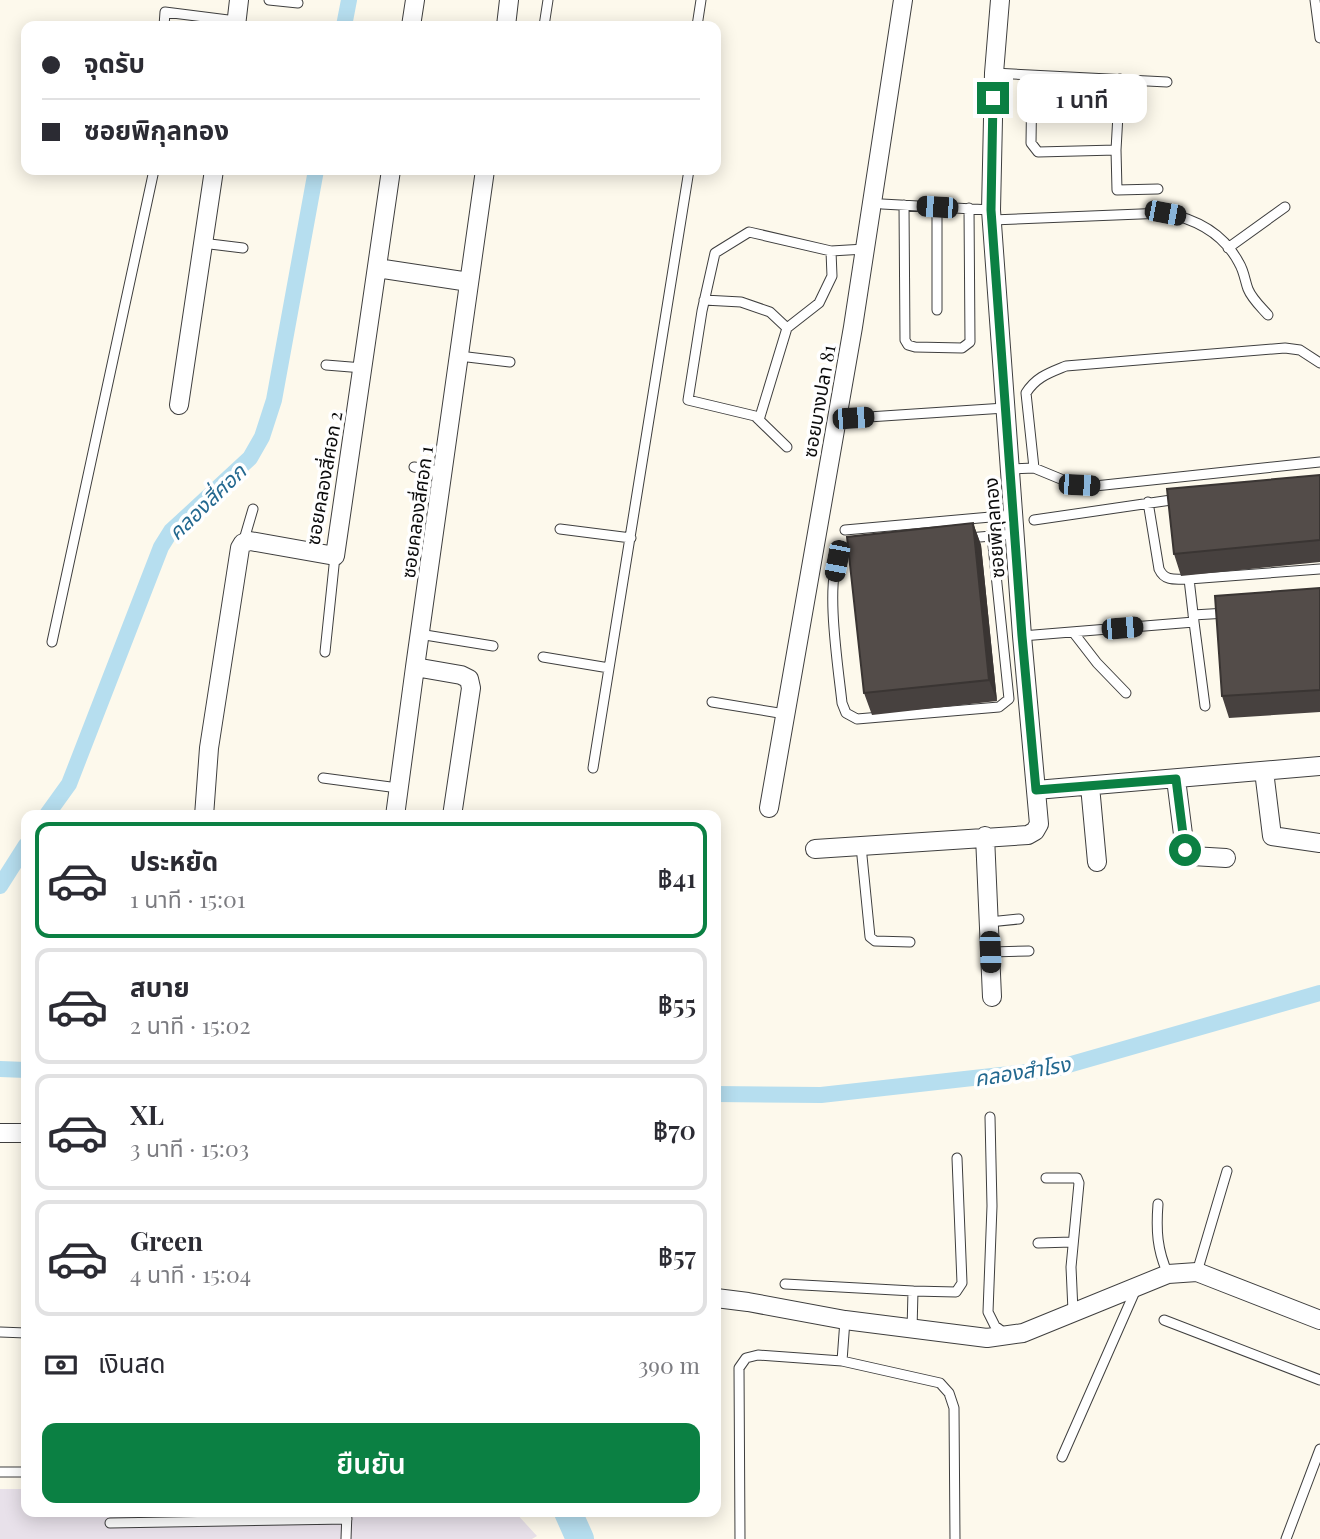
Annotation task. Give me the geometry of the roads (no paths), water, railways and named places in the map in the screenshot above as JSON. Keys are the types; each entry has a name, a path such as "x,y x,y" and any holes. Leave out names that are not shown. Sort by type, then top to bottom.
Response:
{"street":[{"path":"236,21 239,0"},
{"path":"412,21 415,0"},
{"path":"507,21 509,0"},
{"name":"ซอยบางปลา 81","path":"769,808 865,249 903,0"},
{"name":"ซอยพิกุลทอง","path":"815,849 1028,835 1035,831 1039,824 1022,636 1016,524 991,215 994,73 1000,0"},
{"path":"179,405 213,175"},
{"name":"ซอยคลองสี่ศอก 2","path":"243,543 250,541 335,556 390,175"},
{"name":"ซอยคลองสี่ศอก 1","path":"395,810 484,175"},
{"path":"377,268 469,282"},
{"path":"204,810 209,748 240,548 243,543"},
{"path":"415,667 461,675 468,679 471,688 453,810"},
{"path":"1036,790 1320,766"},
{"path":"1264,771 1272,836 1320,843"},
{"path":"1176,779 1185,850 1192,856 1226,858"},
{"path":"1090,786 1097,862"},
{"path":"985,836 992,997"},
{"path":"0,1133 21,1133"},
{"path":"721,1298 748,1301 845,1321 987,1338 1023,1333 1168,1274 1197,1272 1320,1320"}],"lane":[{"path":"268,0 299,3"},
{"path":"545,21 548,0"},
{"path":"698,21 701,0"},
{"path":"1315,0 1320,38"},
{"path":"164,21 165,12 218,21"},
{"path":"994,73 1167,82"},
{"path":"1032,76 1031,144 1038,152 1116,150"},
{"path":"1121,79 1116,150 1117,190 1158,189"},
{"path":"1031,111 1118,115"},
{"path":"52,642 153,175"},
{"path":"593,768 688,175"},
{"path":"882,204 969,208 991,215 1165,213 1187,217 1207,227 1239,261 1253,298 1268,315"},
{"path":"904,205 905,340 908,345 915,347 962,348 970,341 969,208"},
{"path":"937,207 937,310"},
{"path":"1228,248 1285,207"},
{"path":"787,447 755,416 688,400 704,300 715,253 749,232 831,251 865,249"},
{"path":"202,243 243,248"},
{"path":"759,420 787,327 819,303 832,276 831,251"},
{"path":"704,300 741,302 770,312 787,327"},
{"path":"1034,468 1026,393 1032,383 1043,375 1066,366 1285,348 1308,353 1320,363"},
{"path":"459,356 510,362"},
{"path":"326,365 363,368"},
{"path":"853,418 1006,408"},
{"path":"1010,469 1034,468 1068,482 1095,486 1320,463"},
{"path":"414,467 442,472"},
{"path":"1034,520 1188,497"},
{"path":"1148,502 1159,569 1163,577 1168,579 1320,569"},
{"path":"243,543 253,509"},
{"path":"845,530 1016,524"},
{"path":"953,540 992,536 1016,524"},
{"path":"560,530 631,538"},
{"path":"875,547 849,549 842,553 837,561 834,580 833,602 842,703 846,713 857,719 999,707 1009,699 992,536"},
{"path":"326,652 335,556"},
{"path":"1189,579 1205,706"},
{"path":"1022,636 1231,612"},
{"path":"1073,632 1097,663 1126,693"},
{"path":"419,634 493,646"},
{"path":"543,657 609,668"},
{"path":"712,702 785,714"},
{"path":"323,778 398,788"},
{"path":"861,846 870,937 875,941 910,942"},
{"path":"989,922 1019,919"},
{"path":"990,952 1029,951"},
{"path":"989,1117 992,1206 988,1312 995,1326 1009,1336"},
{"path":"785,1284 956,1292 962,1283 957,1158"},
{"path":"1197,1272 1227,1171"},
{"path":"1046,1178 1077,1178 1079,1183 1072,1242 1073,1311"},
{"path":"1158,1204 1159,1254 1168,1274"},
{"path":"1038,1242 1072,1242"},
{"path":"1062,1457 1137,1286"},
{"path":"912,1330 914,1291"},
{"path":"1164,1320 1320,1380"},
{"path":"842,1360 845,1321"},
{"path":"0,1332 21,1333"},
{"path":"740,1539 739,1368 746,1358 758,1355 842,1360 940,1383 954,1408 955,1539"},
{"path":"1286,1539 1320,1449"},
{"path":"0,1472 21,1472"},
{"path":"110,1523 288,1517"},
{"path":"346,1539 347,1517"}],"waterway":[{"name":"คลองสี่ศอก","path":"345,21 349,0"},
{"name":"คลองสี่ศอก","path":"50,810 69,784 161,547 171,531 250,458 262,437 274,400 315,175"},
{"name":"คลองสี่ศอก","path":"0,886 21,853"},
{"name":"คลองสำโรง","path":"721,1094 821,1095 1054,1069 1320,993"},
{"name":"คลองสำโรง","path":"0,1069 21,1070"},
{"path":"570,1517 580,1539"}]}
